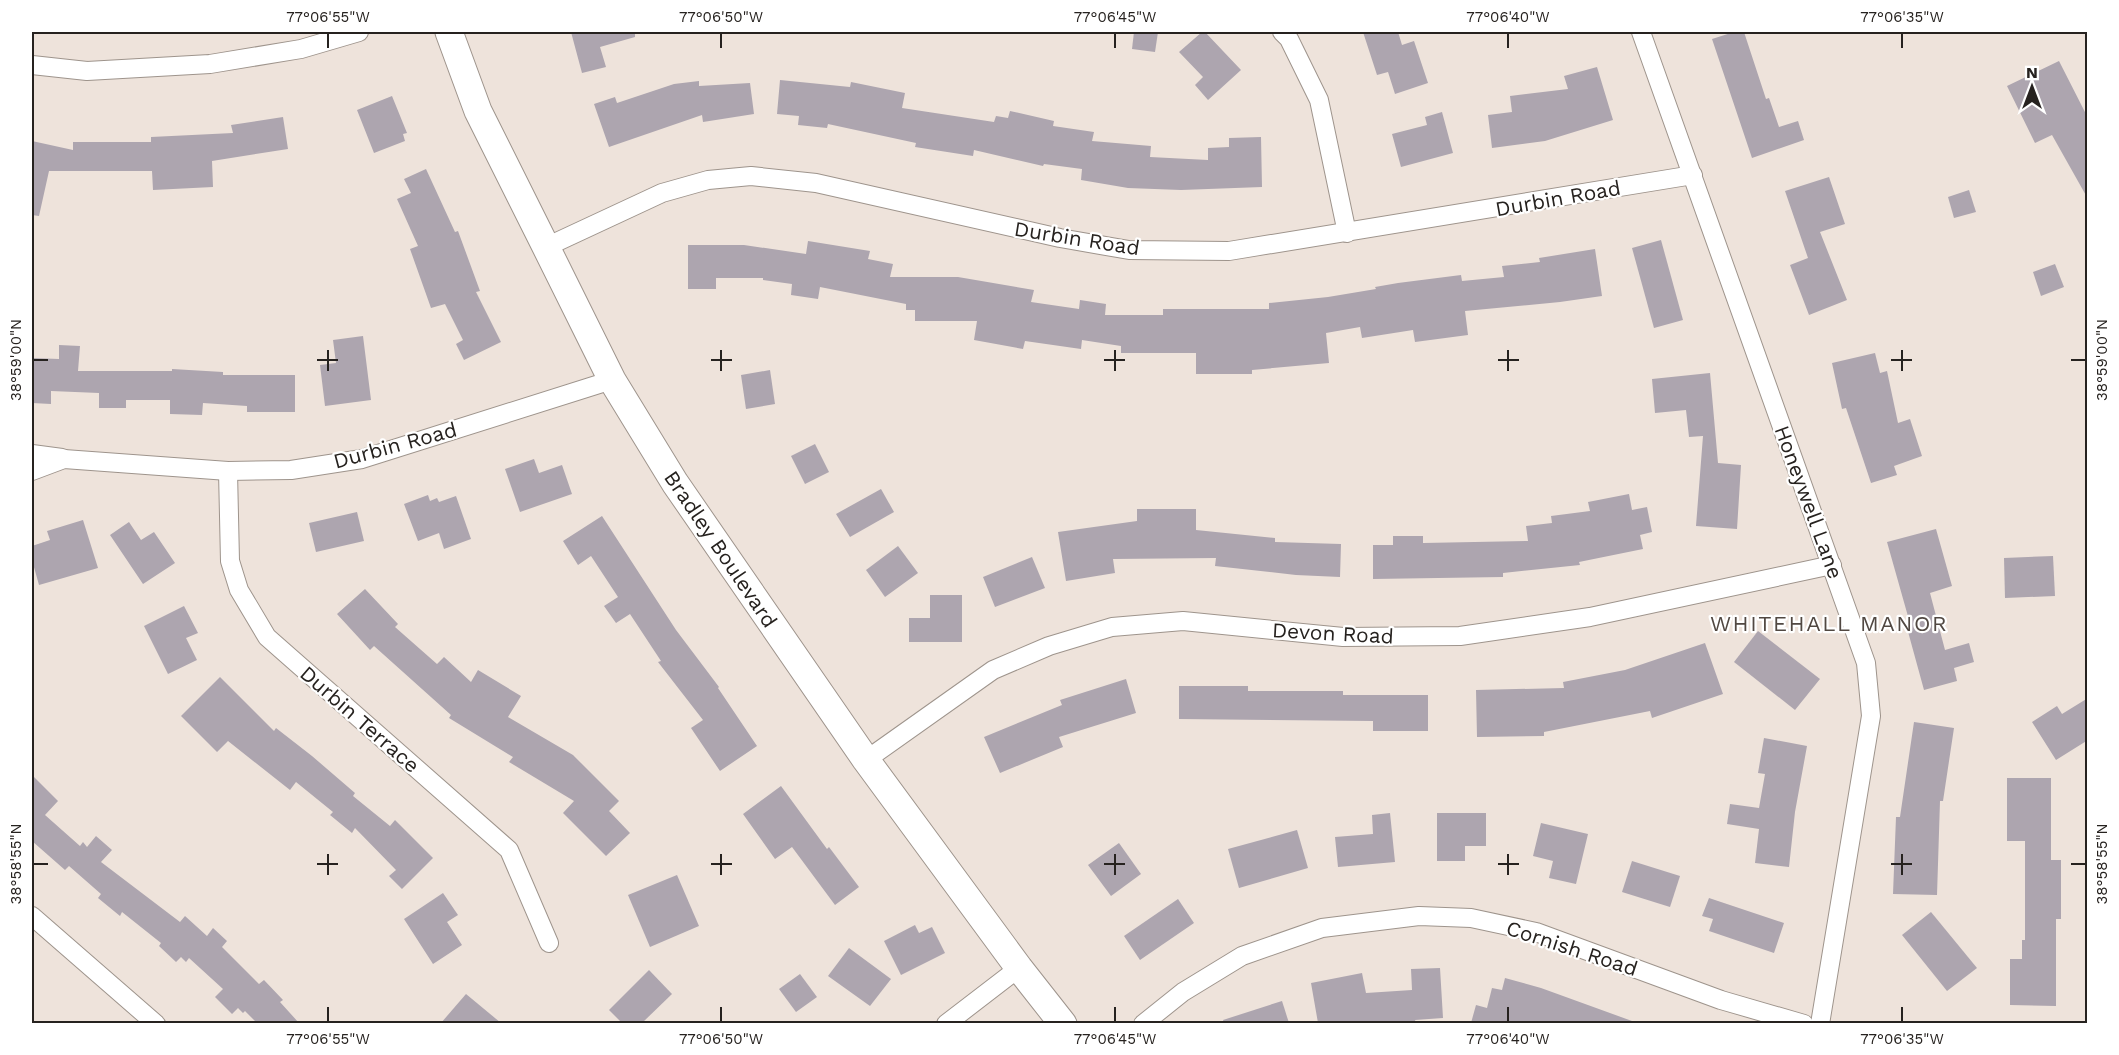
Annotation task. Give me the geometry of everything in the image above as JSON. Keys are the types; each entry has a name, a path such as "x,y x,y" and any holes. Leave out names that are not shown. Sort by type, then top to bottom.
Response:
{"main road":[{"name":"Bradley Boulevard","path":"449,32 478,111 612,380 675,483 866,760 1019,968 1064,1023"}],"street":[{"path":"32,65 87,71 210,64 301,49 359,32"},
{"path":"1282,32 1289,39 1319,100 1347,233"},
{"name":"Honeywell Lane","path":"1641,32 1866,663 1871,716 1820,1023"},
{"name":"Durbin Road","path":"546,247 662,193 708,180 751,176 816,183 1060,238 1129,250 1229,251 1693,175"},
{"name":"Durbin Road","path":"32,454 64,459 228,471 291,470 362,459 612,380"},
{"name":"Durbin Road","path":"32,471 64,459"},
{"name":"Durbin Terrace","path":"228,471 230,561 239,590 267,637 509,850 549,943"},
{"name":"Devon Road","path":"866,760 993,670 1049,646 1112,627 1183,621 1343,637 1460,636 1590,616 1832,565"},
{"path":"32,916 156,1023"},
{"name":"Cornish Road","path":"1143,1023 1183,992 1242,956 1322,928 1419,916 1471,918 1536,932 1721,1000 1804,1023"},
{"path":"946,1023 1019,968"}],"building":[{"path":"571,32 635,32 635,37 600,47 606,67 582,73"},
{"path":"1134,32 1158,32 1155,52 1132,49"},
{"path":"1202,32 1205,32 1241,70 1208,100 1195,85 1203,77 1179,52"},
{"path":"1363,32 1398,32 1402,45 1414,41 1428,83 1395,94 1388,72 1377,75"},
{"path":"1734,32 1744,32 1766,99 1769,98 1779,127 1798,121 1804,140 1752,158 1712,39"},
{"path":"2059,61 2088,118 2088,199 2052,135 2035,143 2007,86"},
{"path":"1597,67 1613,120 1545,141 1492,148 1488,115 1512,112 1510,96 1568,89 1564,76"},
{"path":"780,80 850,87 851,82 905,93 902,108 994,122 996,116 1008,118 1010,111 1054,121 1053,126 1094,132 1092,141 1151,146 1150,157 1208,160 1208,148 1229,147 1229,138 1261,137 1262,187 1181,190 1128,188 1081,180 1082,169 1044,164 1043,166 974,150 973,156 915,147 916,143 828,124 827,128 798,125 799,116 777,114"},
{"path":"699,81 699,86 750,83 754,114 703,122 702,115 609,147 594,104 615,97 617,103 674,84"},
{"path":"392,96 407,133 403,134 405,141 374,153 357,110"},
{"path":"1442,112 1453,153 1401,167 1392,134 1427,125 1425,117"},
{"path":"283,117 288,149 212,161 213,187 153,190 152,171 49,171 39,216 32,215 32,141 73,150 73,142 151,142 151,137 233,133 231,125"},
{"path":"426,169 455,232 458,231 480,291 476,292 501,342 464,360 456,344 463,340 445,304 431,308 410,249 418,246 397,199 411,193 404,179"},
{"path":"1829,177 1845,224 1820,232 1847,300 1809,315 1790,265 1808,258 1785,191"},
{"path":"1969,190 1976,212 1954,218 1948,197"},
{"path":"1661,240 1683,320 1654,328 1632,248"},
{"path":"808,241 870,251 868,259 893,264 890,277 958,277 1034,290 1031,302 1079,309 1080,300 1106,304 1105,315 1163,315 1163,309 1269,309 1269,303 1328,297 1398,283 1461,275 1462,281 1504,277 1502,266 1540,262 1539,258 1595,249 1602,296 1465,311 1468,335 1415,342 1413,330 1362,338 1360,327 1326,333 1329,363 1252,370 1252,374 1196,374 1196,353 1121,353 1121,346 1082,340 1081,349 1025,341 1023,349 974,340 977,321 915,321 915,310 906,310 906,304 820,287 818,299 791,295 792,284 763,280 763,278 716,278 716,289 688,289 688,245 744,245 806,254"},
{"path":"2055,264 2064,287 2041,296 2033,272"},
{"path":"363,336 371,400 325,406 320,365 336,363 333,340"},
{"path":"59,345 80,346 78,371 172,371 172,369 223,372 223,375 295,375 295,412 247,412 247,406 203,403 202,415 170,414 170,400 126,400 126,408 99,408 99,393 51,391 51,404 32,403 32,358 59,359"},
{"path":"1875,353 1880,373 1887,371 1898,423 1910,419 1922,456 1894,466 1897,475 1871,483 1846,408 1842,409 1832,363"},
{"path":"770,370 775,404 746,409 741,375"},
{"path":"1710,373 1718,463 1741,465 1737,529 1696,526 1703,436 1689,437 1686,410 1655,413 1652,379"},
{"path":"815,444 829,472 805,484 791,456"},
{"path":"534,459 539,473 562,465 572,494 520,512 505,469"},
{"path":"881,489 894,512 850,537 836,514"},
{"path":"1629,494 1632,510 1647,507 1652,532 1640,535 1643,549 1579,562 1580,565 1503,573 1503,577 1373,579 1373,545 1393,545 1393,536 1423,536 1423,543 1528,541 1526,526 1552,523 1551,516 1590,511 1588,502"},
{"path":"428,495 430,501 437,498 439,502 456,496 471,539 444,549 439,533 418,541 404,504"},
{"path":"1137,509 1196,509 1196,530 1275,538 1275,542 1341,544 1340,577 1296,575 1215,566 1216,558 1113,559 1115,573 1066,581 1058,532 1137,521"},
{"path":"357,512 364,541 316,552 309,523"},
{"path":"602,516 676,630 719,687 757,746 720,771 691,728 703,720 658,662 661,661 630,614 616,623 604,606 618,597 591,556 578,565 563,541"},
{"path":"83,520 98,568 39,585 32,560 32,546 50,540 47,531"},
{"path":"129,522 141,540 154,532 175,563 143,584 110,535"},
{"path":"1936,529 1952,586 1930,593 1945,650 1969,643 1974,662 1954,668 1957,681 1924,690 1907,628 1911,627 1887,542"},
{"path":"898,546 918,573 885,597 866,570"},
{"path":"2053,556 2055,596 2005,598 2004,558"},
{"path":"1032,557 1045,588 995,607 983,577"},
{"path":"365,589 398,624 395,627 437,664 444,657 471,682 478,670 521,696 508,717 573,755 619,801 609,811 630,833 606,856 563,813 574,801 509,762 513,757 449,718 451,715 374,646 370,650 337,614"},
{"path":"930,595 962,595 962,642 909,642 909,618 930,618"},
{"path":"184,606 198,633 186,638 197,660 168,674 144,626"},
{"path":"1758,631 1820,679 1795,710 1734,662"},
{"path":"1705,643 1723,694 1652,718 1650,711 1544,732 1544,736 1477,737 1476,690 1564,688 1563,682 1625,670"},
{"path":"220,677 274,731 276,728 312,756 355,793 353,796 390,826 395,820 433,858 402,889 389,876 396,870 355,828 352,833 330,815 333,812 296,782 290,790 228,741 217,752 181,716"},
{"path":"1126,679 1136,713 1059,737 1063,747 1000,773 984,737 1062,705 1060,700"},
{"path":"1179,686 1248,686 1248,691 1343,691 1343,695 1428,695 1428,731 1373,731 1373,721 1179,719"},
{"path":"2088,698 2088,740 2056,760 2032,722 2057,706 2062,714"},
{"path":"1914,722 1954,728 1943,801 1940,801 1937,895 1893,894 1896,817 1900,817"},
{"path":"1764,738 1807,746 1795,812 1789,867 1755,863 1759,829 1727,824 1730,804 1759,808 1765,774 1758,773"},
{"path":"32,775 58,801 45,815 80,846 83,842 87,847 96,836 112,850 101,862 180,922 185,916 207,936 213,928 227,941 222,947 259,984 264,980 283,1000 280,1002 299,1023 257,1023 245,1011 243,1013 238,1008 232,1014 215,997 223,989 189,958 186,962 181,957 176,962 159,946 161,943 122,912 120,916 98,898 101,894 69,866 65,870 32,841"},
{"path":"2007,778 2051,778 2051,860 2061,860 2061,919 2056,919 2056,1006 2010,1005 2010,959 2022,959 2022,940 2025,940 2025,841 2007,841"},
{"path":"781,786 827,849 829,847 859,887 835,905 792,847 775,859 743,814"},
{"path":"1390,813 1395,862 1338,867 1335,837 1373,834 1372,815"},
{"path":"1437,813 1486,813 1486,846 1465,846 1465,861 1437,861"},
{"path":"1541,823 1588,834 1576,884 1549,878 1553,861 1533,856"},
{"path":"1297,830 1308,868 1239,888 1228,849"},
{"path":"1119,843 1141,874 1111,896 1088,865"},
{"path":"1632,861 1680,876 1670,907 1622,892"},
{"path":"677,875 699,926 650,947 628,895"},
{"path":"443,893 458,915 447,922 462,945 433,964 404,919"},
{"path":"1709,898 1784,923 1774,953 1709,931 1713,919 1702,916"},
{"path":"1178,899 1194,923 1140,960 1124,936"},
{"path":"1931,912 1977,968 1947,991 1902,935"},
{"path":"915,925 919,933 932,927 945,953 901,975 884,941"},
{"path":"849,948 891,979 870,1006 828,976"},
{"path":"1440,968 1443,1018 1415,1020 1416,1023 1318,1023 1311,983 1362,973 1366,993 1412,990 1411,969"},
{"path":"649,970 672,994 642,1023 622,1023 609,1010"},
{"path":"800,974 817,997 796,1012 779,989"},
{"path":"1505,978 1541,988 1632,1021 1631,1023 1471,1023 1476,1005 1487,1008 1492,988 1502,990"},
{"path":"466,994 501,1023 441,1023"},
{"path":"1282,1001 1289,1023 1224,1023 1223,1020"}],"district":[{"name":"WHITEHALL MANOR","path":"1829,623"}]}
